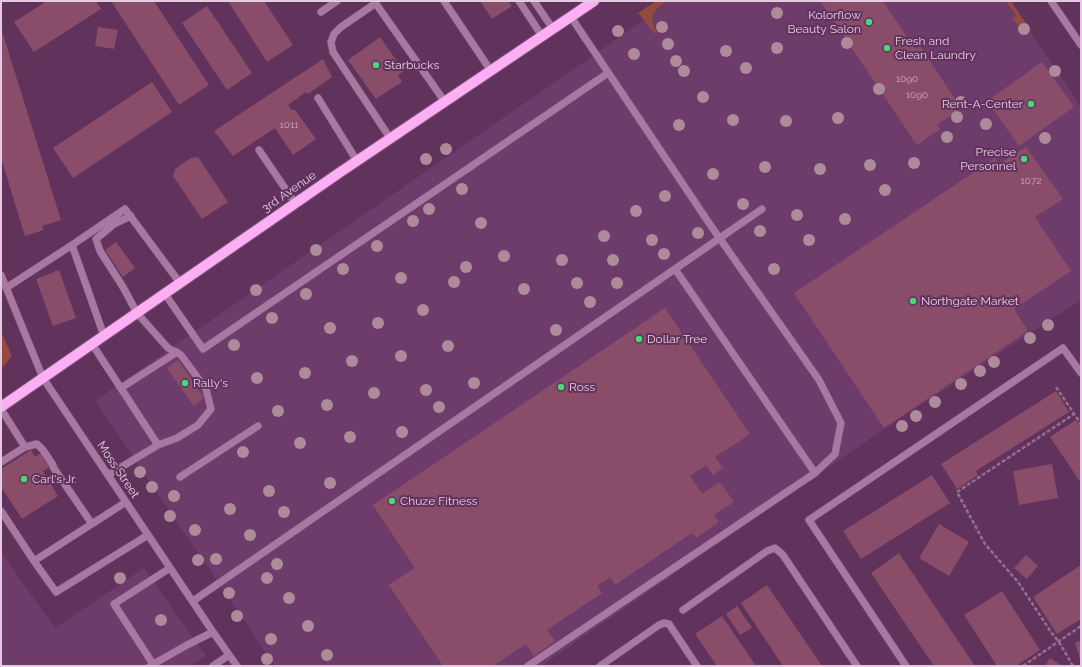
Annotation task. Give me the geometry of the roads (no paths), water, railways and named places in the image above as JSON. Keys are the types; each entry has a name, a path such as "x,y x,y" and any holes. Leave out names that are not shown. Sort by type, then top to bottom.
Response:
{"main road":[{"name":"3rd Avenue","path":"1,408 295,203 594,1"}],"street":[{"path":"321,12 337,1"},
{"path":"444,1 491,71"},
{"path":"518,1 542,36"},
{"path":"534,1 553,29"},
{"path":"1051,1 1081,45"},
{"path":"390,138 333,52 331,42 334,34 341,27 375,2 445,102"},
{"path":"528,666 815,473 836,454 841,424 819,380 720,238 571,17"},
{"path":"165,294 203,349 608,73"},
{"path":"318,98 357,161"},
{"path":"259,150 295,203"},
{"path":"6,288 125,209 180,283"},
{"path":"193,602 762,210"},
{"path":"108,475 158,445 177,438 198,425 211,409 206,389 181,355 168,348 137,313 123,287 100,251 96,238 114,224 131,216"},
{"path":"72,245 104,336"},
{"path":"675,269 815,473"},
{"name":"Moss Street","path":"1,275 43,378 237,666"},
{"path":"92,344 158,445"},
{"path":"906,666 809,520 1064,348 1081,373"},
{"path":"121,388 177,352"},
{"path":"1,408 25,447"},
{"path":"180,478 258,426"},
{"path":"1,462 25,447 36,444 43,450 92,524"},
{"path":"34,561 126,502"},
{"path":"1,511 56,592 148,535"},
{"path":"683,610 767,551 775,548 783,555 857,666"},
{"path":"170,568 114,604 151,665 213,632"},
{"path":"600,666 664,623 668,624 697,666"},
{"path":"213,666 230,655"}],"place":[{"name":"Kolorflow Beauty Salon","path":"869,22"},
{"name":"Fresh and Clean Laundry","path":"887,48"},
{"name":"Starbucks","path":"376,65"},
{"name":"Rent-A-Center","path":"1031,104"},
{"name":"Precise Personnel","path":"1024,159"},
{"name":"Northgate Market","path":"913,301"},
{"name":"Dollar Tree","path":"639,339"},
{"name":"Rally's","path":"185,383"},
{"name":"Ross","path":"561,387"},
{"name":"Carl's Jr.","path":"24,479"},
{"name":"Chuze Fitness","path":"392,501"}]}
